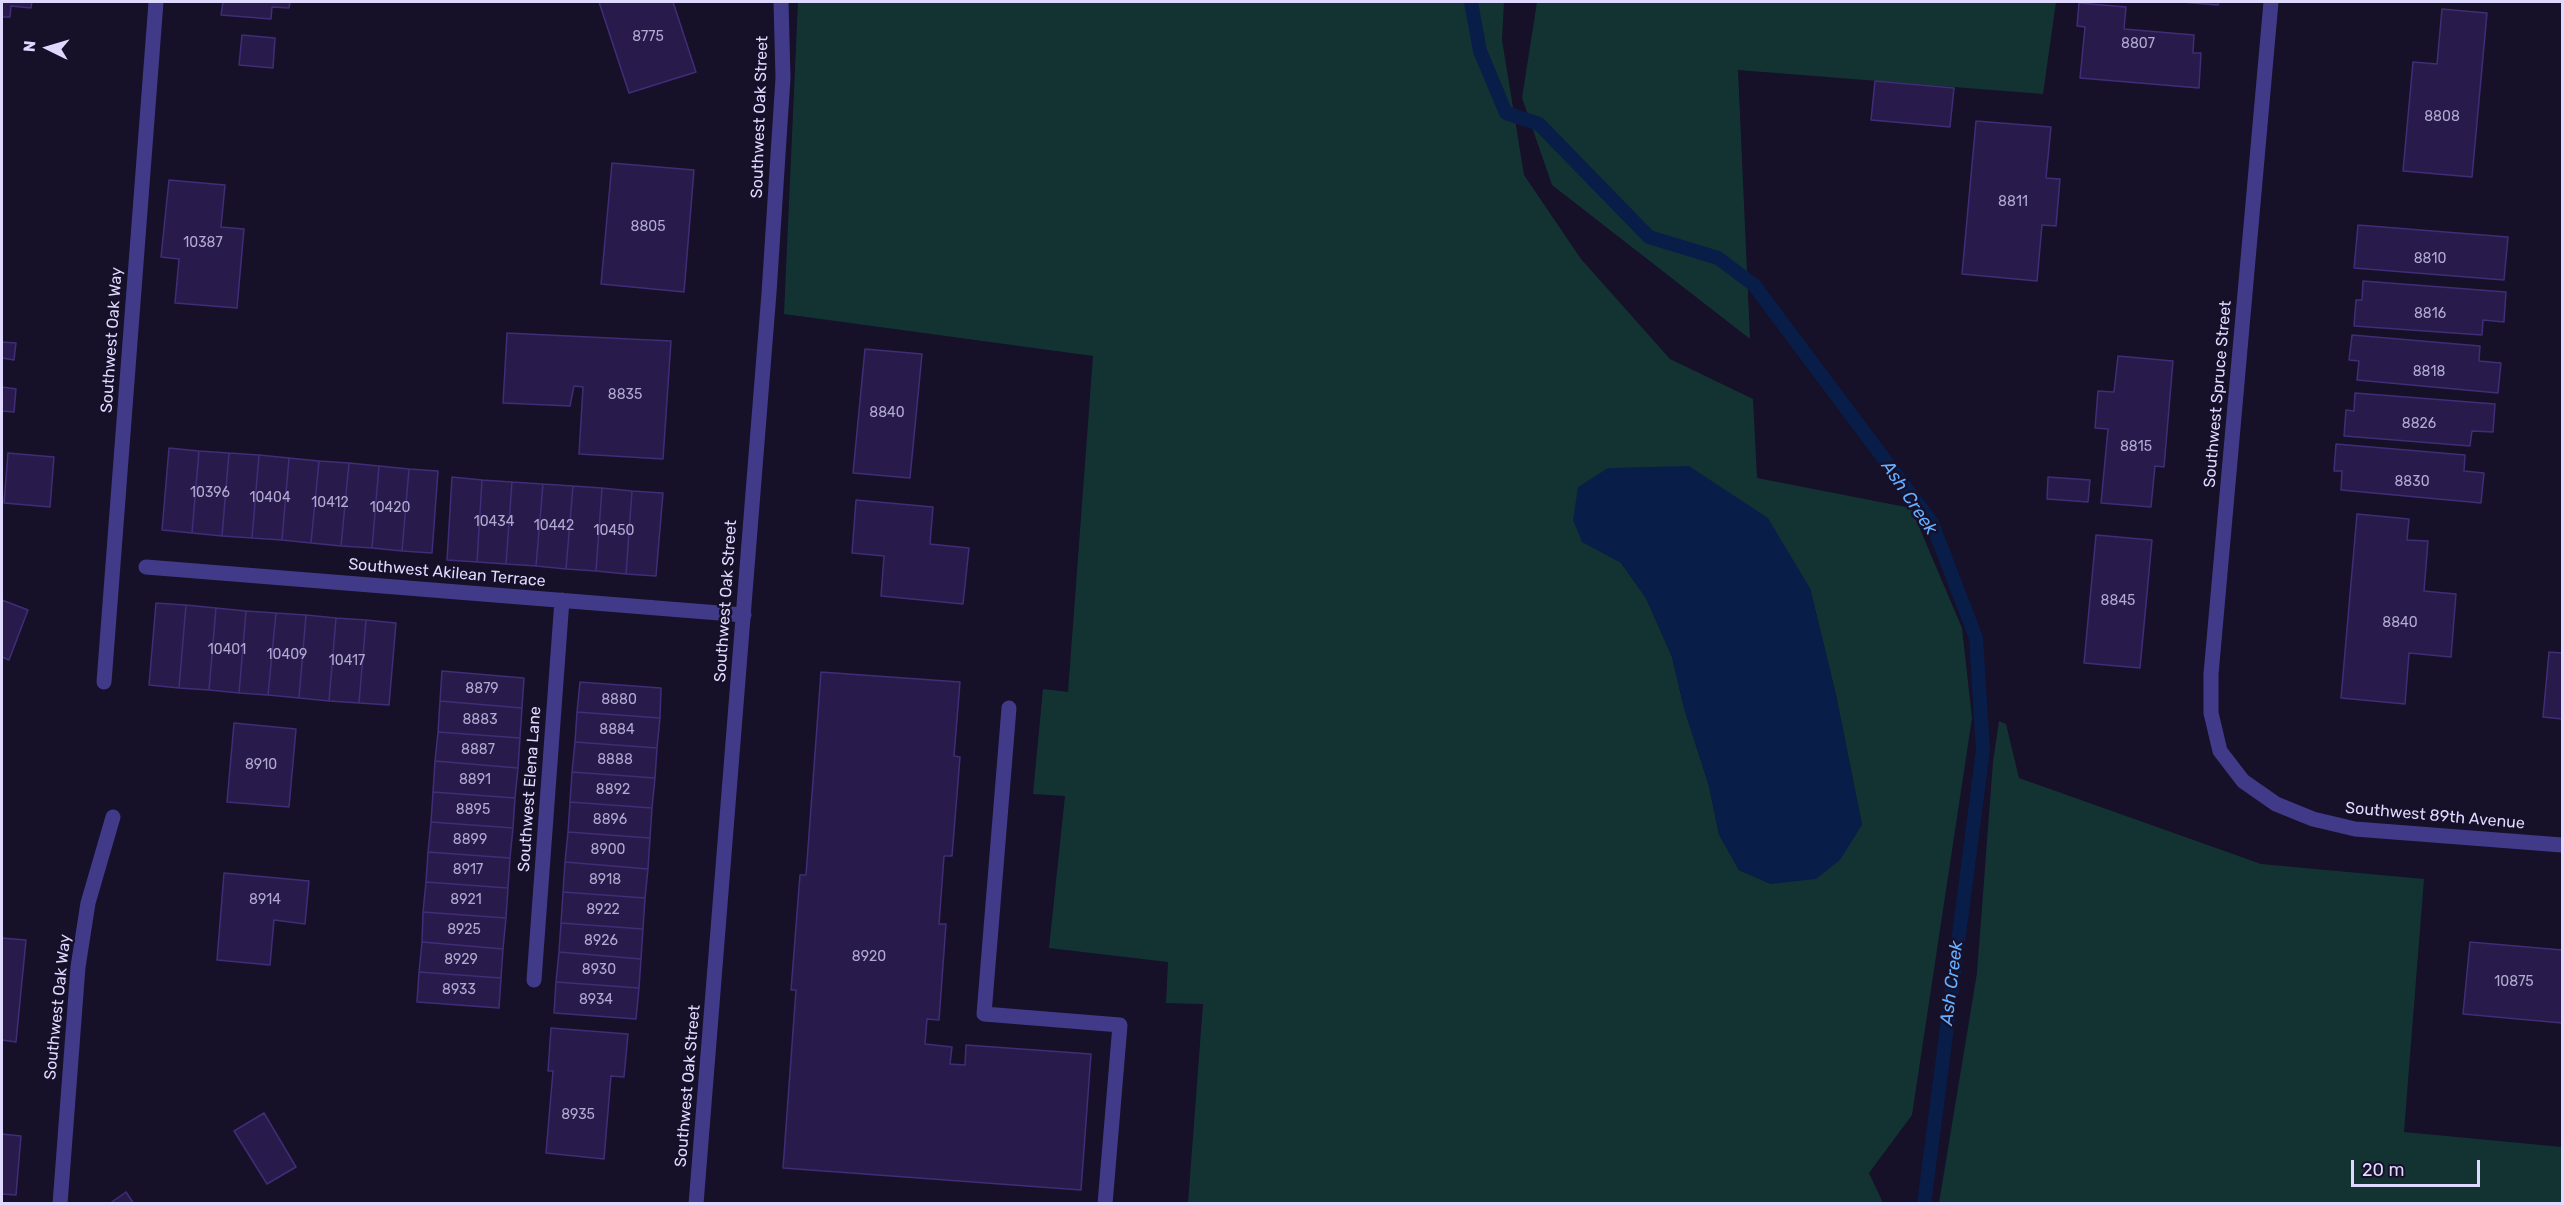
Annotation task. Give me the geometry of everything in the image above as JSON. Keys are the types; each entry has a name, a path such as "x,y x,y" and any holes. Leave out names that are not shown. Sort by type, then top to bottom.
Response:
{"street":[{"name":"Southwest Oak Way","path":"104,682 156,2"},
{"name":"Southwest Oak Street","path":"696,1203 744,615 783,78 781,2"},
{"name":"Southwest Spruce Street","path":"2243,781 2220,751 2211,713 2211,674 2271,2"},
{"name":"Southwest Akilean Terrace","path":"146,567 744,615"},
{"name":"Southwest Elena Lane","path":"534,980 562,600"},
{"path":"1009,708 984,1014 1120,1025 1105,1203"},
{"name":"Southwest 89th Avenue","path":"2243,781 2276,804 2313,819 2355,829 2562,845"},
{"name":"Southwest Oak Way","path":"60,1203 78,967 88,903 113,817"}],"green space":[{"path":"798,2 1504,2 1502,40 1524,175 1581,259 1670,359 1753,399 1757,478 1911,508 1962,628 1972,718 1912,1115 1869,1173 1883,1203 1188,1203 1203,1004 1166,1003 1168,962 1049,948 1065,796 1033,794 1043,689 1068,692 1093,356 784,314","holes":["1621,563 1810,588 1836,695 1862,825 1771,884 1739,870 1719,834 1709,786 1684,708 1672,657 1646,598"]},
{"path":"1537,2 2056,2 2043,94 1738,70 1750,339 1552,185 1522,98"},
{"path":"1999,721 2006,724 2019,778 2261,864 2424,879 2404,1132 2562,1147 2562,1203 1939,1203 1977,973 1993,762"}],"water":[{"path":"1689,466 1768,518 1810,588 1836,695 1862,825 1840,860 1816,879 1771,884 1739,870 1719,835 1709,786 1684,708 1672,657 1646,598 1621,563 1582,542 1573,520 1578,487 1608,468"}],"building":[{"path":"2,2 32,2 31,8 11,6 10,17 2,17"},
{"path":"223,2 290,2 289,8 272,7 271,19 221,15"},
{"path":"599,2 673,2 696,72 629,93"},
{"path":"2181,2 2219,2 2218,5"},
{"path":"2079,3 2126,7 2124,29 2194,35 2193,53 2201,53 2199,88 2080,78 2085,27 2077,26"},
{"path":"2442,9 2487,13 2472,177 2403,171 2413,62 2437,64"},
{"path":"242,35 275,38 273,68 239,65"},
{"path":"1875,81 1954,88 1950,127 1871,120"},
{"path":"1976,121 2051,127 2046,178 2060,179 2056,226 2042,225 2037,281 1962,274"},
{"path":"612,163 694,170 684,292 601,284"},
{"path":"169,180 225,185 221,227 244,229 237,308 175,303 179,259 161,257"},
{"path":"2358,225 2508,237 2504,280 2354,268"},
{"path":"2363,281 2506,292 2504,322 2483,320 2482,335 2354,326 2356,300 2362,300"},
{"path":"507,333 671,341 663,459 579,454 583,387 574,386 570,406 503,403"},
{"path":"2352,335 2480,346 2479,361 2501,363 2498,393 2357,380 2359,361 2349,360"},
{"path":"2,342 16,343 14,360 2,358"},
{"path":"865,349 922,354 910,478 853,473"},
{"path":"2118,356 2173,361 2164,467 2155,466 2151,507 2101,503 2108,429 2095,428 2098,391 2114,392"},
{"path":"2,387 16,389 14,412 2,411"},
{"path":"2355,393 2495,404 2493,432 2472,431 2470,446 2344,436 2346,410 2354,411"},
{"path":"2336,444 2465,455 2464,471 2484,473 2481,503 2341,490 2342,471 2334,471"},
{"path":"169,448 199,451 192,533 162,530"},
{"path":"199,451 229,453 222,536 192,533"},
{"path":"8,453 54,457 50,507 4,503"},
{"path":"229,453 259,455 252,538 222,536"},
{"path":"259,455 289,458 282,540 252,538"},
{"path":"289,458 319,461 311,543 282,540"},
{"path":"319,461 349,463 341,546 311,543"},
{"path":"349,463 379,466 372,548 341,546"},
{"path":"379,466 409,469 402,551 372,548"},
{"path":"409,469 438,471 432,553 402,551"},
{"path":"452,477 482,480 477,562 447,560"},
{"path":"2048,477 2090,480 2088,502 2047,499"},
{"path":"482,480 512,482 506,564 477,562"},
{"path":"512,482 543,484 536,566 506,564"},
{"path":"543,484 573,486 566,569 536,566"},
{"path":"573,486 602,488 596,571 566,569"},
{"path":"602,488 632,491 626,574 596,571"},
{"path":"632,491 663,493 656,576 626,574"},
{"path":"856,500 933,507 930,544 969,548 963,604 881,596 884,556 852,553"},
{"path":"2357,514 2409,519 2407,540 2428,541 2424,591 2456,594 2451,657 2409,653 2405,704 2341,698"},
{"path":"2096,535 2152,540 2140,668 2084,663"},
{"path":"2,600 28,610 9,660 2,657"},
{"path":"156,603 186,605 179,688 149,685"},
{"path":"186,605 216,608 209,690 179,688"},
{"path":"216,608 246,611 239,693 209,690"},
{"path":"246,611 276,613 268,695 239,693"},
{"path":"276,613 306,615 299,698 268,695"},
{"path":"306,615 336,618 329,701 299,698"},
{"path":"336,618 366,620 359,703 329,701"},
{"path":"366,620 396,623 389,705 359,703"},
{"path":"2549,652 2562,653 2562,719 2543,717"},
{"path":"442,671 524,678 522,708 440,701"},
{"path":"821,672 960,682 954,756 960,757 952,856 944,856 939,924 946,924 939,1020 927,1019 925,1044 952,1047 950,1064 965,1065 966,1045 1091,1054 1081,1190 783,1168 796,990 791,990 800,875 806,875"},
{"path":"580,682 661,688 660,718 577,712"},
{"path":"440,701 522,708 520,738 438,732"},
{"path":"577,712 660,718 657,748 575,742"},
{"path":"234,723 296,729 289,807 227,802"},
{"path":"438,732 520,738 518,768 435,761"},
{"path":"575,742 657,748 655,778 572,772"},
{"path":"435,761 518,768 515,798 433,792"},
{"path":"572,772 655,778 652,808 570,802"},
{"path":"433,792 515,798 513,828 431,822"},
{"path":"570,802 652,808 650,838 568,832"},
{"path":"431,822 513,828 510,858 428,852"},
{"path":"568,832 650,838 648,869 565,862"},
{"path":"428,852 510,858 508,888 426,882"},
{"path":"565,862 648,869 645,898 563,892"},
{"path":"224,873 309,881 305,924 274,920 270,965 217,960"},
{"path":"426,882 508,888 506,918 423,912"},
{"path":"563,892 645,898 643,929 561,923"},
{"path":"423,912 506,918 503,949 422,942"},
{"path":"561,923 643,929 641,959 559,952"},
{"path":"2,938 26,940 16,1042 2,1040"},
{"path":"422,942 503,949 501,978 419,972"},
{"path":"2470,942 2562,950 2562,1023 2463,1014"},
{"path":"559,952 641,959 639,988 556,982"},
{"path":"419,972 501,978 499,1008 417,1002"},
{"path":"556,982 639,988 636,1019 554,1013"},
{"path":"551,1028 628,1034 624,1077 611,1076 604,1159 546,1153 553,1071 548,1071"},
{"path":"264,1113 296,1167 267,1184 234,1131"},
{"path":"2,1134 21,1136 16,1195 2,1194"},
{"path":"126,1192 134,1204 109,1204"}],"waterway":[{"name":"Ash Creek","path":"1471,2 1480,51 1506,113 1539,124 1649,237 1718,258 1754,285 1932,523 1976,638 1983,750 1924,1204"}]}
